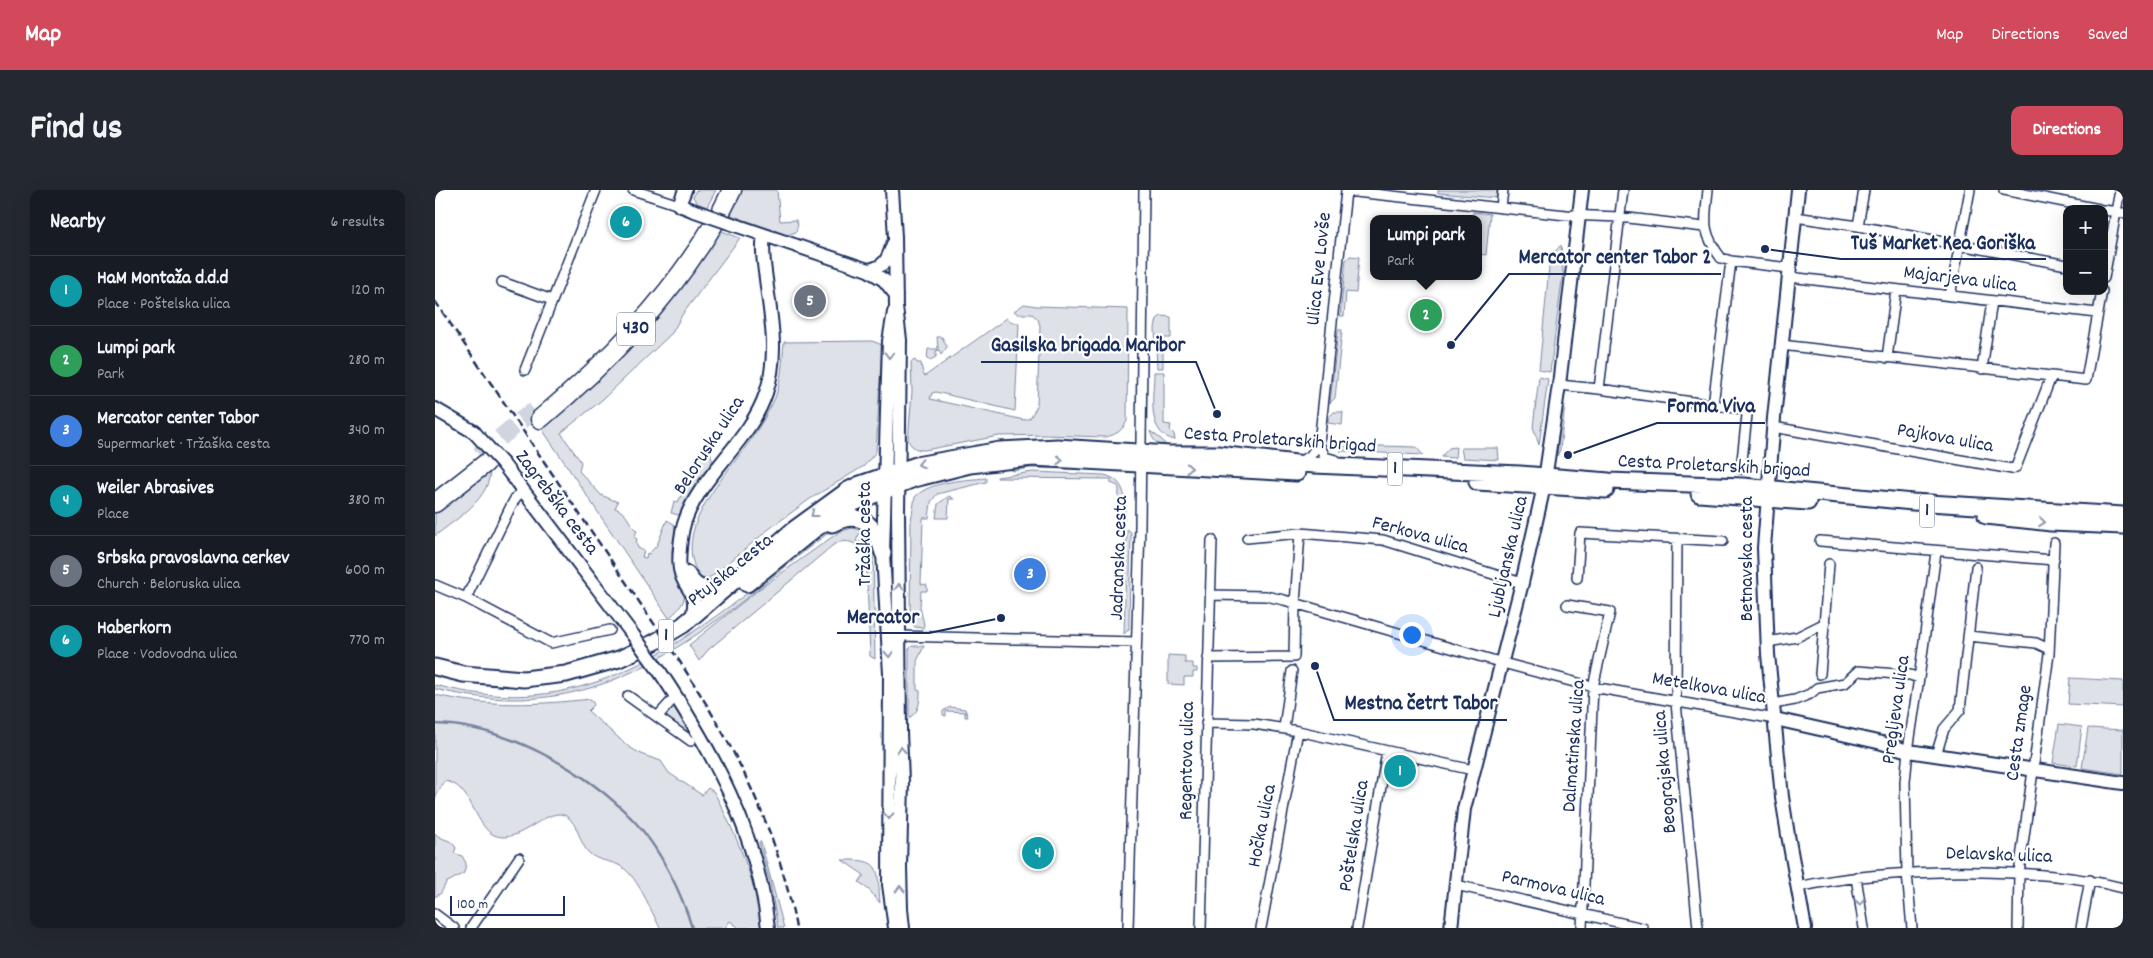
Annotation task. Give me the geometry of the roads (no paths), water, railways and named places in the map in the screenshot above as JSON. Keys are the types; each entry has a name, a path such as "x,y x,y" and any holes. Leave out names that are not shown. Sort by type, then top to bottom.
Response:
{"highway":[{"name":"430","path":"537,415 611,356 648,316 683,273 721,190"},
{"name":"430","path":"709,215 732,190"},
{"path":"435,489 489,461"},
{"path":"435,503 489,461"}],"main road":[{"name":"Cesta Proletarskih brigad","path":"892,480 969,454 1000,450 1057,448 1141,458 1545,481"},
{"name":"Cesta Proletarskih brigad","path":"1141,458 1218,454 1295,464 1410,470 1742,497 1767,494 2123,515"},
{"name":"Ptujska cesta","path":"435,677 467,684 525,688 571,683 625,667 653,653 687,632 814,530 892,480"},
{"name":"Ptujska cesta","path":"435,667 463,674 524,679 566,674 601,665 637,651 663,638 692,618 793,530 838,496 860,484 892,480"},
{"name":"Cesta Proletarskih brigad","path":"1767,494 1853,504 2051,522 2123,526"},
{"path":"814,530 845,518 860,519 874,528 883,553"}],"street":[{"path":"525,370 596,190"},
{"path":"633,190 868,270 884,280 896,301"},
{"path":"679,205 685,190"},
{"name":"Tržaška cesta","path":"892,190 896,301 889,341 892,480 900,636 902,781 894,851"},
{"name":"Jadranska cesta","path":"1128,928 1141,458 1144,190"},
{"path":"1501,208 1503,190"},
{"name":"Ljubljanska ulica","path":"1451,928 1464,809 1523,583 1545,481 1559,385 1582,190"},
{"path":"1599,389 1623,190"},
{"path":"1708,190 1704,227 1710,242 1721,258 1731,261 1713,404"},
{"name":"Betnavska cesta","path":"1798,190 1773,427 1764,548 1767,642 1782,797 1805,928"},
{"path":"1858,226 1864,190"},
{"path":"1949,296 1970,190"},
{"path":"2004,190 2079,205"},
{"path":"2108,262 2120,213 2120,190"},
{"name":"Ulica Eve Lovše","path":"1319,444 1346,191 1579,216 1620,217 1704,227"},
{"path":"1795,217 1858,226 2063,264"},
{"name":"Beloruska ulica","path":"681,560 680,544 687,516 705,486 748,430 758,412 770,378 773,327 764,264 763,247 765,234"},
{"path":"868,270 879,268 885,264 895,237"},
{"name":"Majarjeva ulica","path":"1731,261 1896,290 2097,313"},
{"path":"502,282 553,300"},
{"path":"1887,358 1896,290"},
{"path":"1781,345 2086,380 2100,295"},
{"path":"1982,369 1992,301"},
{"name":"Pajkova ulica","path":"1773,427 2012,469 2016,466 2051,377"},
{"path":"1559,385 1743,409 1747,415 1741,469"},
{"name":"Zagrebška cesta","path":"435,408 473,432 489,461 523,491 633,635 676,696"},
{"path":"1295,464 1310,456 1319,444 1325,457 1331,460 1399,464 1410,470"},
{"name":"Tržaška cesta","path":"892,480 883,553 890,674 894,851"},
{"path":"466,598 511,506 516,497 523,491"},
{"path":"1208,658 1294,658 1295,604 1300,533"},
{"name":"Ferkova ulica","path":"1247,538 1300,533 1383,540 1523,583"},
{"path":"1577,578 1580,533 1723,541"},
{"name":"Beograjska ulica","path":"1677,539 1677,703 1698,928"},
{"name":"Regentova ulica","path":"1201,928 1212,540"},
{"path":"1820,541 1935,552 2053,560"},
{"name":"Cesta zmage","path":"2018,928 2019,873 2049,649 2055,543"},
{"name":"Pregljeva ulica","path":"1907,873 1905,782 1935,552"},
{"name":"Ptujska cesta","path":"681,560 693,582 707,588 717,586 742,567 754,564"},
{"name":"Ptujska cesta","path":"681,560 679,568 694,599 695,607 692,618"},
{"path":"1821,674 1829,564"},
{"path":"1936,755 1944,729 1959,710 1976,567"},
{"path":"435,585 466,598 551,643 610,630"},
{"name":"Metelkova ulica","path":"1211,595 1266,596 1446,645 1503,663 1593,686 1775,720 1882,743 1908,751 2123,783"},
{"name":"Dalmatinska ulica","path":"1567,605 1610,612 1593,686 1582,928"},
{"path":"1767,642 1797,637 1825,623"},
{"path":"900,636 1135,642"},
{"path":"1968,636 2035,643 2049,649"},
{"path":"1284,728 1292,671"},
{"path":"1773,704 1795,700 1817,688 1845,683 1858,671 1910,675 1919,678"},
{"path":"628,696 691,741"},
{"path":"658,716 676,696 713,757 745,828 761,885 768,928"},
{"path":"1206,723 1254,724 1284,728 1473,770"},
{"name":"Hočka ulica","path":"1261,928 1298,731"},
{"name":"Poštelska ulica","path":"1357,928 1387,751"},
{"path":"894,851 889,885 895,928"},
{"path":"894,851 903,928"},
{"path":"471,928 519,858"},
{"path":"1907,873 1912,928"},
{"name":"Delavska ulica","path":"1798,887 1855,877 1907,873 2019,873 2091,880 2123,888"},
{"path":"1855,877 1864,928"},
{"path":"2081,928 2091,880"},
{"name":"Parmova ulica","path":"1456,885 1643,928"},
{"path":"435,914 455,928"}],"waterway":[{"path":"435,724 462,726 517,742 544,754 594,785 635,822 653,845 676,886 692,928"}],"tunnel":[{"path":"479,455 534,410"}],"railway":[{"path":"435,301 700,693 736,757 766,822 788,891 796,928"}],"place":[{"name":"Haberkorn","path":"626,222"},
{"name":"Tuš Market Kea Goriška","path":"1765,249"},
{"name":"Srbska pravoslavna cerkev","path":"810,301"},
{"name":"Lumpi park","path":"1426,315"},
{"name":"Mercator center Tabor 2","path":"1451,345"},
{"name":"Gasilska brigada Maribor","path":"1217,414"},
{"name":"Forma Viva","path":"1568,455"},
{"name":"Mercator center Tabor","path":"1030,574"},
{"name":"Mercator","path":"1001,618"},
{"name":"Mestna četrt Tabor","path":"1315,666"},
{"name":"HaM Montaža d.d.d","path":"1400,771"},
{"name":"Weiler Abrasives","path":"1038,853"}]}
